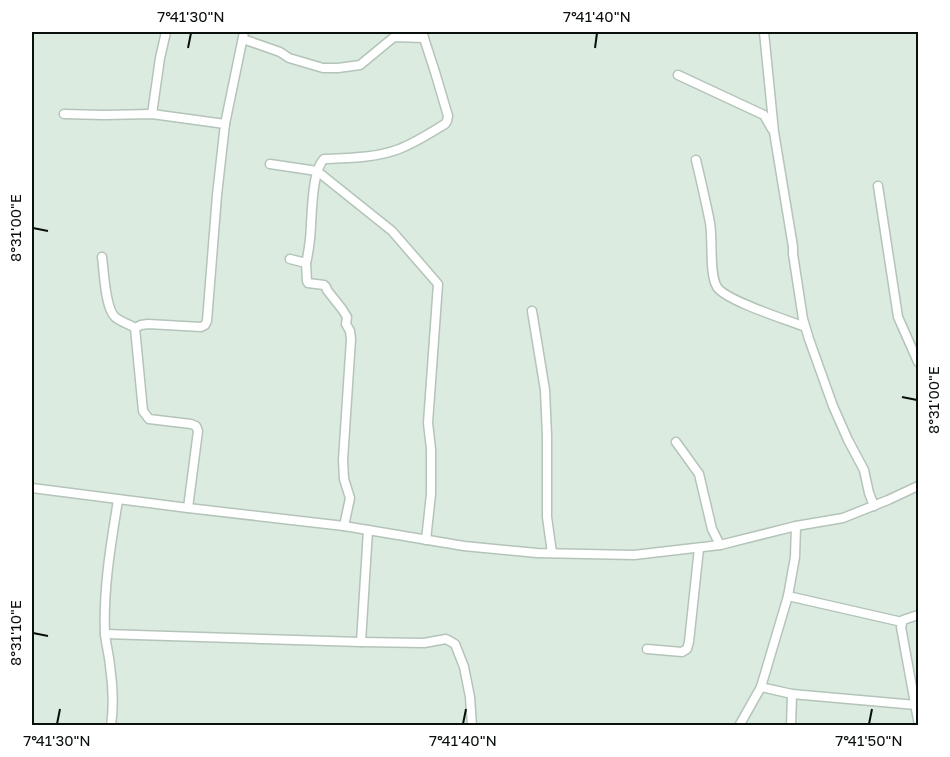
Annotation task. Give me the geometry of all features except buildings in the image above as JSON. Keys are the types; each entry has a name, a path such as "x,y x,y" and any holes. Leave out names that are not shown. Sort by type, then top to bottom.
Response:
{"street":[{"path":"152,114 166,32"},
{"path":"764,32 774,132 805,327 833,406 864,470 874,506"},
{"path":"135,328 148,324 201,327 207,321 225,124 243,35 289,58 323,68 338,69 360,65 394,37 423,35 448,116 445,124 398,150 370,156 324,159 320,163 314,183 310,242 306,264 307,281 326,287 346,317 351,339 343,460 344,479 350,498 344,526"},
{"path":"678,75 764,115 774,132"},
{"path":"64,114 152,114 225,124"},
{"path":"696,160 710,225 713,278 717,287 745,304 805,327"},
{"path":"270,164 317,171 392,231 438,284 428,423 431,494 426,540"},
{"path":"878,186 898,317 918,362"},
{"path":"102,257 107,304 112,315 135,328"},
{"path":"290,259 306,264"},
{"path":"532,311 545,390 547,517 552,553"},
{"path":"135,328 142,411 149,419 191,424 196,426 198,431 188,508"},
{"path":"675,442 699,474 712,529 720,545"},
{"path":"32,488 344,526 464,546 552,553 634,555 720,545 796,526 843,518 918,486"},
{"path":"111,726 114,698 105,634 105,611 108,566 118,500"},
{"path":"738,726 761,687 788,596 795,557 796,526"},
{"path":"361,642 368,531"},
{"path":"647,649 682,652 687,649 699,548"},
{"path":"788,596 902,622 918,615"},
{"path":"902,622 902,638 918,720"},
{"path":"105,634 423,643 446,639 455,644 464,667 470,697 472,726"},
{"path":"761,687 792,694 916,705"},
{"path":"791,726 792,694"}]}
